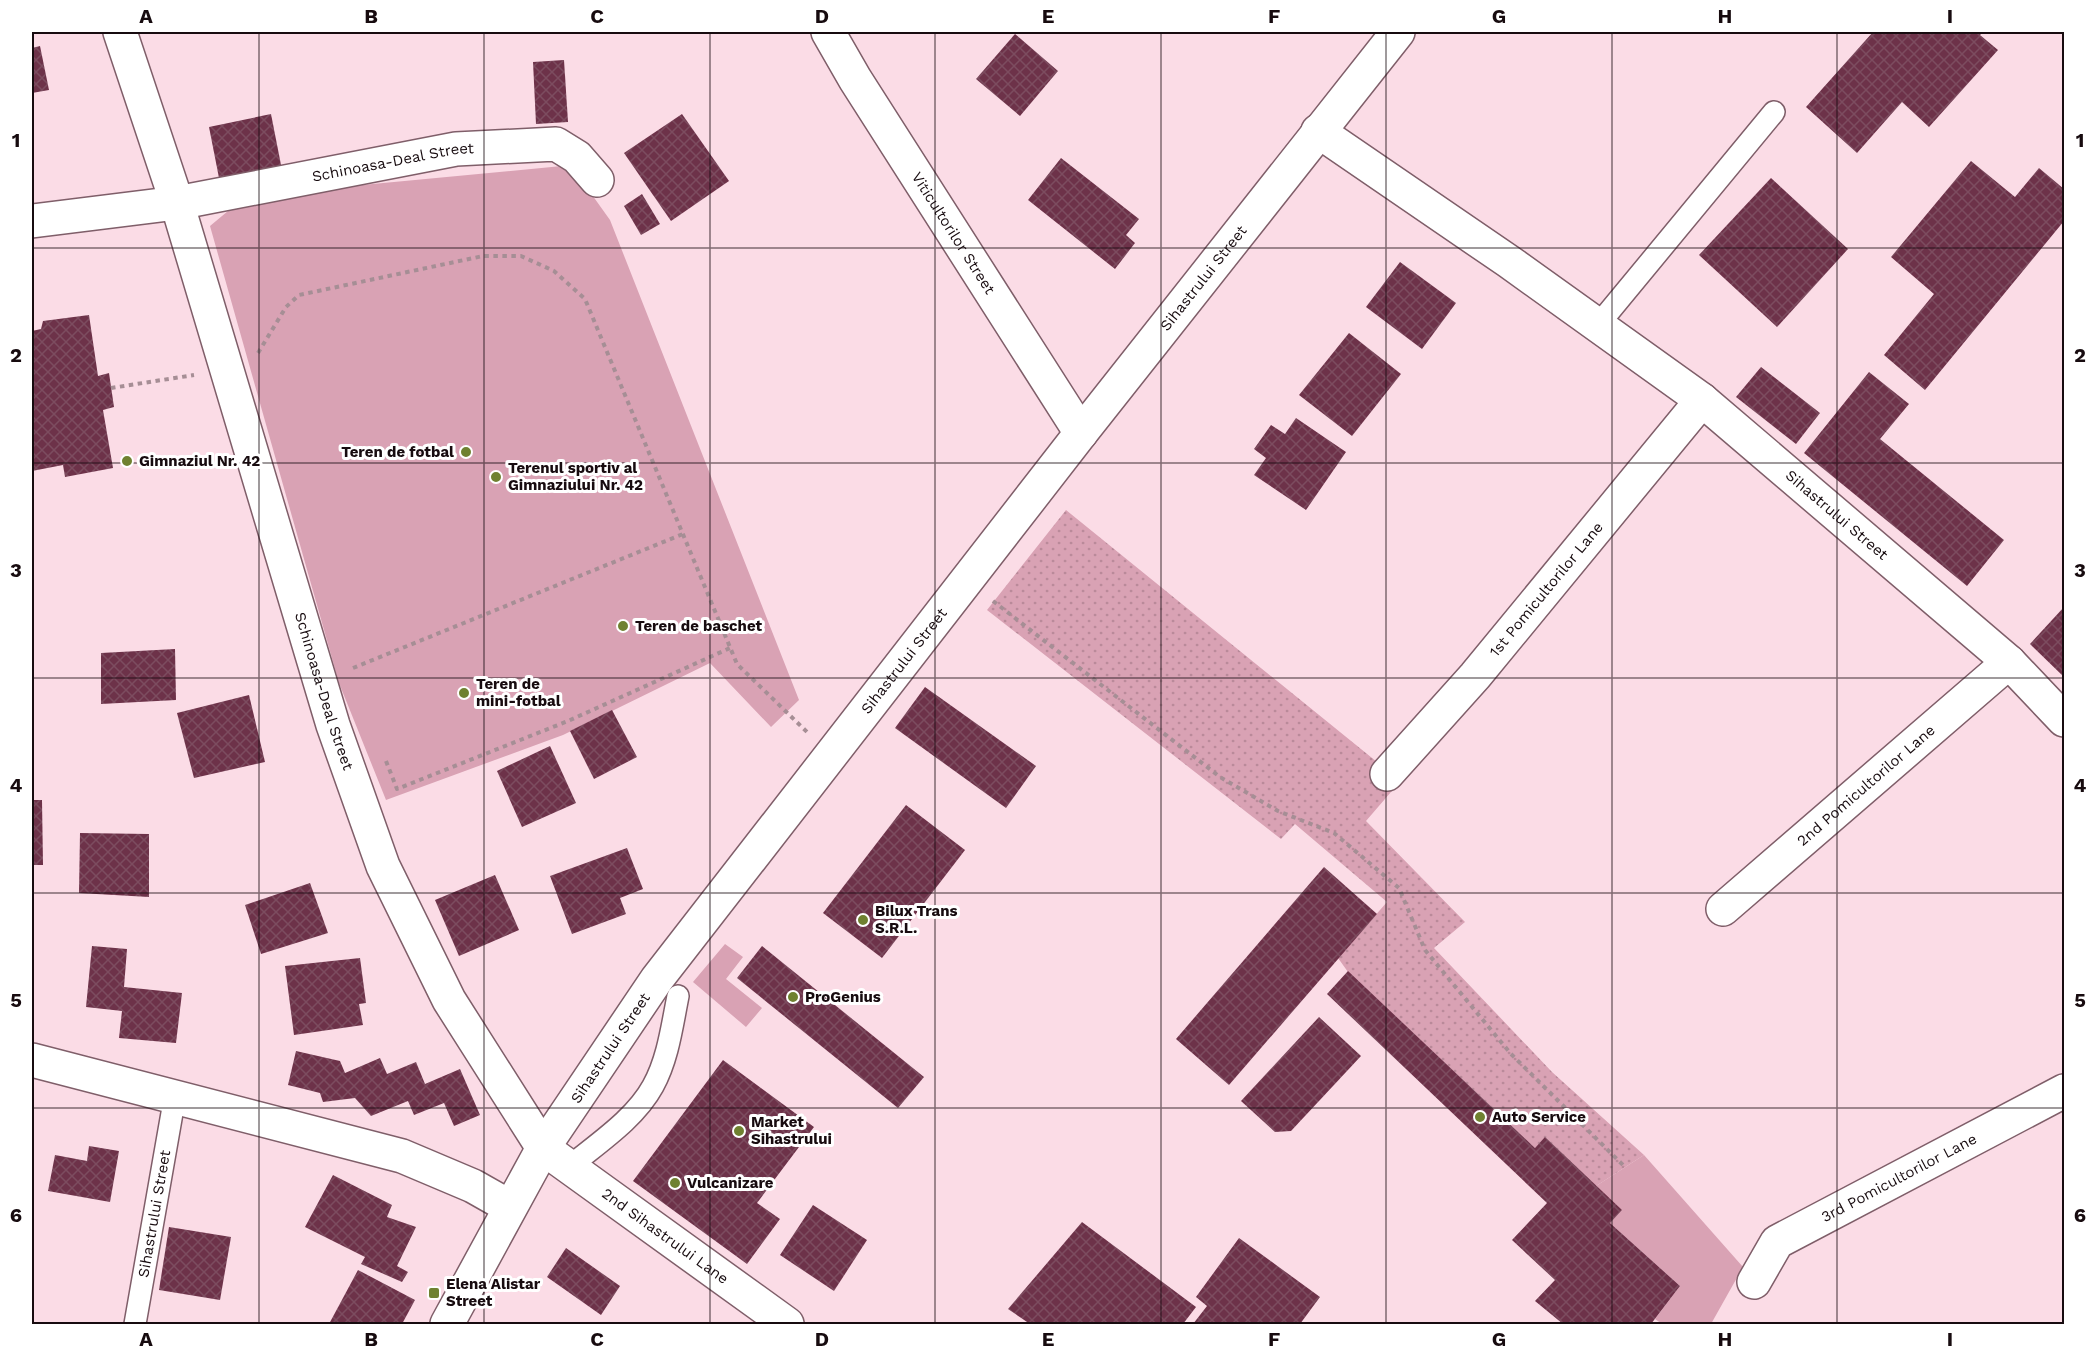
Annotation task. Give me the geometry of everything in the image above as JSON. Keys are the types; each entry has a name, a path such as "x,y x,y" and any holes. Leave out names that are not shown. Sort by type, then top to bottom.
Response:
{"street":[{"name":"Schinoasa-Deal Street","path":"120,32 177,203 333,725 382,866 450,1000 543,1148"},
{"name":"Viticultorilor Street","path":"828,32 855,79 1081,432"},
{"name":"Sihastrului Street","path":"447,1324 543,1148 657,979 1081,432 1398,32"},
{"name":"Sihastrului Street","path":"1318,131 1702,400 2009,662 2064,720"},
{"name":"Schinoasa-Deal Street","path":"32,221 177,203 456,149 556,144 577,157 597,180"},
{"name":"1st Pomicultorilor Lane","path":"1387,774 1475,676 1702,400"},
{"name":"2nd Pomicultorilor Lane","path":"1724,909 2009,662"},
{"path":"32,1060 402,1156 473,1186 510,1207"},
{"name":"3rd Pomicultorilor Lane","path":"1754,1282 1769,1252 1777,1242 2064,1091"},
{"name":"2nd Sihastrului Lane","path":"543,1148 787,1324"}],"lane":[{"path":"1598,325 1774,112"},
{"path":"569,1167 624,1121 653,1087 666,1053 678,996"},
{"name":"Sihastrului Street","path":"135,1324 175,1096"}],"path":[{"path":"254,360 286,307 299,295 483,256 522,256 554,271 585,299 737,664 831,755"},
{"path":"111,388 199,374"},
{"path":"349,670 683,534"},
{"path":"967,580 1220,777 1278,811 1334,833 1399,888 1425,950 1511,1054 1625,1167"},
{"path":"397,789 568,721 730,648"}],"shaded area":[{"name":"Terenul sportiv al Gimnaziului Nr. 42","path":"562,166 590,192 610,220 799,700 771,727 710,663 563,735 386,800 339,683 210,226 246,196"},
{"path":"1066,510 1377,762 1397,785 1366,821 1465,922 1434,948 1552,1072 1644,1155 1596,1186 1545,1138 1535,1148 1348,972 1338,958 1387,902 1295,824 1281,839 987,610"},
{"path":"725,944 743,957 726,979 762,1008 746,1027 693,982"},
{"path":"1644,1155 1743,1267 1711,1324 1662,1324 1655,1319 1680,1286 1610,1223 1596,1186"}],"building":[{"path":"1873,32 1983,32 1980,35 1998,50 1929,127 1902,102 1857,153 1806,107"},
{"path":"1015,34 1058,71 1020,116 976,79"},
{"path":"40,46 49,90 32,93 32,48"},
{"path":"564,60 568,122 536,124 533,62"},
{"path":"271,114 282,170 220,183 209,127"},
{"path":"682,114 729,181 671,221 624,153"},
{"path":"1061,158 1139,219 1126,235 1135,243 1115,269 1028,200"},
{"path":"1971,161 2015,197 2039,168 2064,189 2064,221 1925,390 1884,355 1934,294 1891,257"},
{"path":"1771,178 1848,249 1777,327 1699,255"},
{"path":"642,194 660,224 641,235 624,206"},
{"path":"1400,262 1456,303 1422,349 1366,307"},
{"path":"89,315 98,376 109,373 114,407 103,410 113,468 65,477 63,465 32,471 32,331 41,329 43,321"},
{"path":"1349,333 1401,374 1352,436 1299,395"},
{"path":"1761,367 1820,413 1796,444 1736,397"},
{"path":"1869,372 1909,404 1880,439 2004,540 1967,586 1804,453"},
{"path":"1296,418 1346,452 1306,510 1254,475 1266,458 1254,449 1271,425 1285,434"},
{"path":"2064,607 2064,677 2030,644"},
{"path":"175,649 176,700 101,704 101,653"},
{"path":"925,687 1036,766 1006,808 895,728"},
{"path":"249,695 265,762 194,778 177,713"},
{"path":"612,710 637,757 594,779 570,731"},
{"path":"550,746 576,803 522,827 497,771"},
{"path":"32,800 42,800 43,865 32,865"},
{"path":"906,805 965,850 882,958 823,913"},
{"path":"80,833 149,834 149,897 79,893"},
{"path":"627,848 643,889 620,898 626,914 572,934 550,876"},
{"path":"1324,867 1377,914 1229,1085 1176,1039"},
{"path":"495,875 519,930 459,956 435,900"},
{"path":"310,883 328,933 261,954 245,905"},
{"path":"92,946 127,949 124,987 182,993 176,1043 119,1038 122,1011 86,1007"},
{"path":"762,946 924,1077 898,1108 737,978"},
{"path":"360,958 366,1003 359,1004 363,1025 294,1035 285,966"},
{"path":"1348,971 1535,1148 1545,1137 1622,1210 1610,1223 1680,1286 1651,1324 1563,1324 1535,1301 1555,1280 1512,1240 1547,1203 1327,994"},
{"path":"1319,1017 1361,1056 1291,1131 1275,1132 1241,1101"},
{"path":"296,1051 340,1061 345,1073 380,1058 387,1074 416,1062 425,1084 460,1069 480,1115 454,1126 444,1103 414,1115 408,1101 371,1116 355,1098 323,1102 320,1093 288,1085"},
{"path":"723,1060 814,1127 757,1203 780,1219 747,1264 633,1181"},
{"path":"89,1146 119,1151 110,1202 48,1191 55,1155 87,1161"},
{"path":"333,1175 392,1205 387,1217 416,1227 397,1266 408,1272 402,1282 361,1264 365,1257 305,1227"},
{"path":"813,1205 867,1240 834,1291 780,1255"},
{"path":"1082,1222 1196,1307 1183,1324 1030,1324 1008,1309"},
{"path":"169,1227 231,1237 220,1300 159,1290"},
{"path":"1239,1238 1320,1297 1300,1324 1193,1324 1207,1306 1196,1297"},
{"path":"566,1248 620,1286 601,1315 547,1277"},
{"path":"358,1270 415,1300 402,1324 329,1324"}],"place":[{"name":"Teren de fotbal","path":"466,452"},
{"name":"Gimnaziul Nr. 42","path":"127,461"},
{"name":"Terenul sportiv al Gimnaziului Nr. 42","path":"496,477"},
{"name":"Teren de baschet","path":"623,626"},
{"name":"Teren de mini-fotbal","path":"464,693"},
{"name":"Bilux Trans S.R.L.","path":"863,920"},
{"name":"ProGenius","path":"793,997"},
{"name":"Auto Service","path":"1480,1117"},
{"name":"Market Sihastrului","path":"739,1131"},
{"name":"Vulcanizare","path":"675,1183"},
{"name":"Elena Alistar Street","path":"434,1293"}]}
